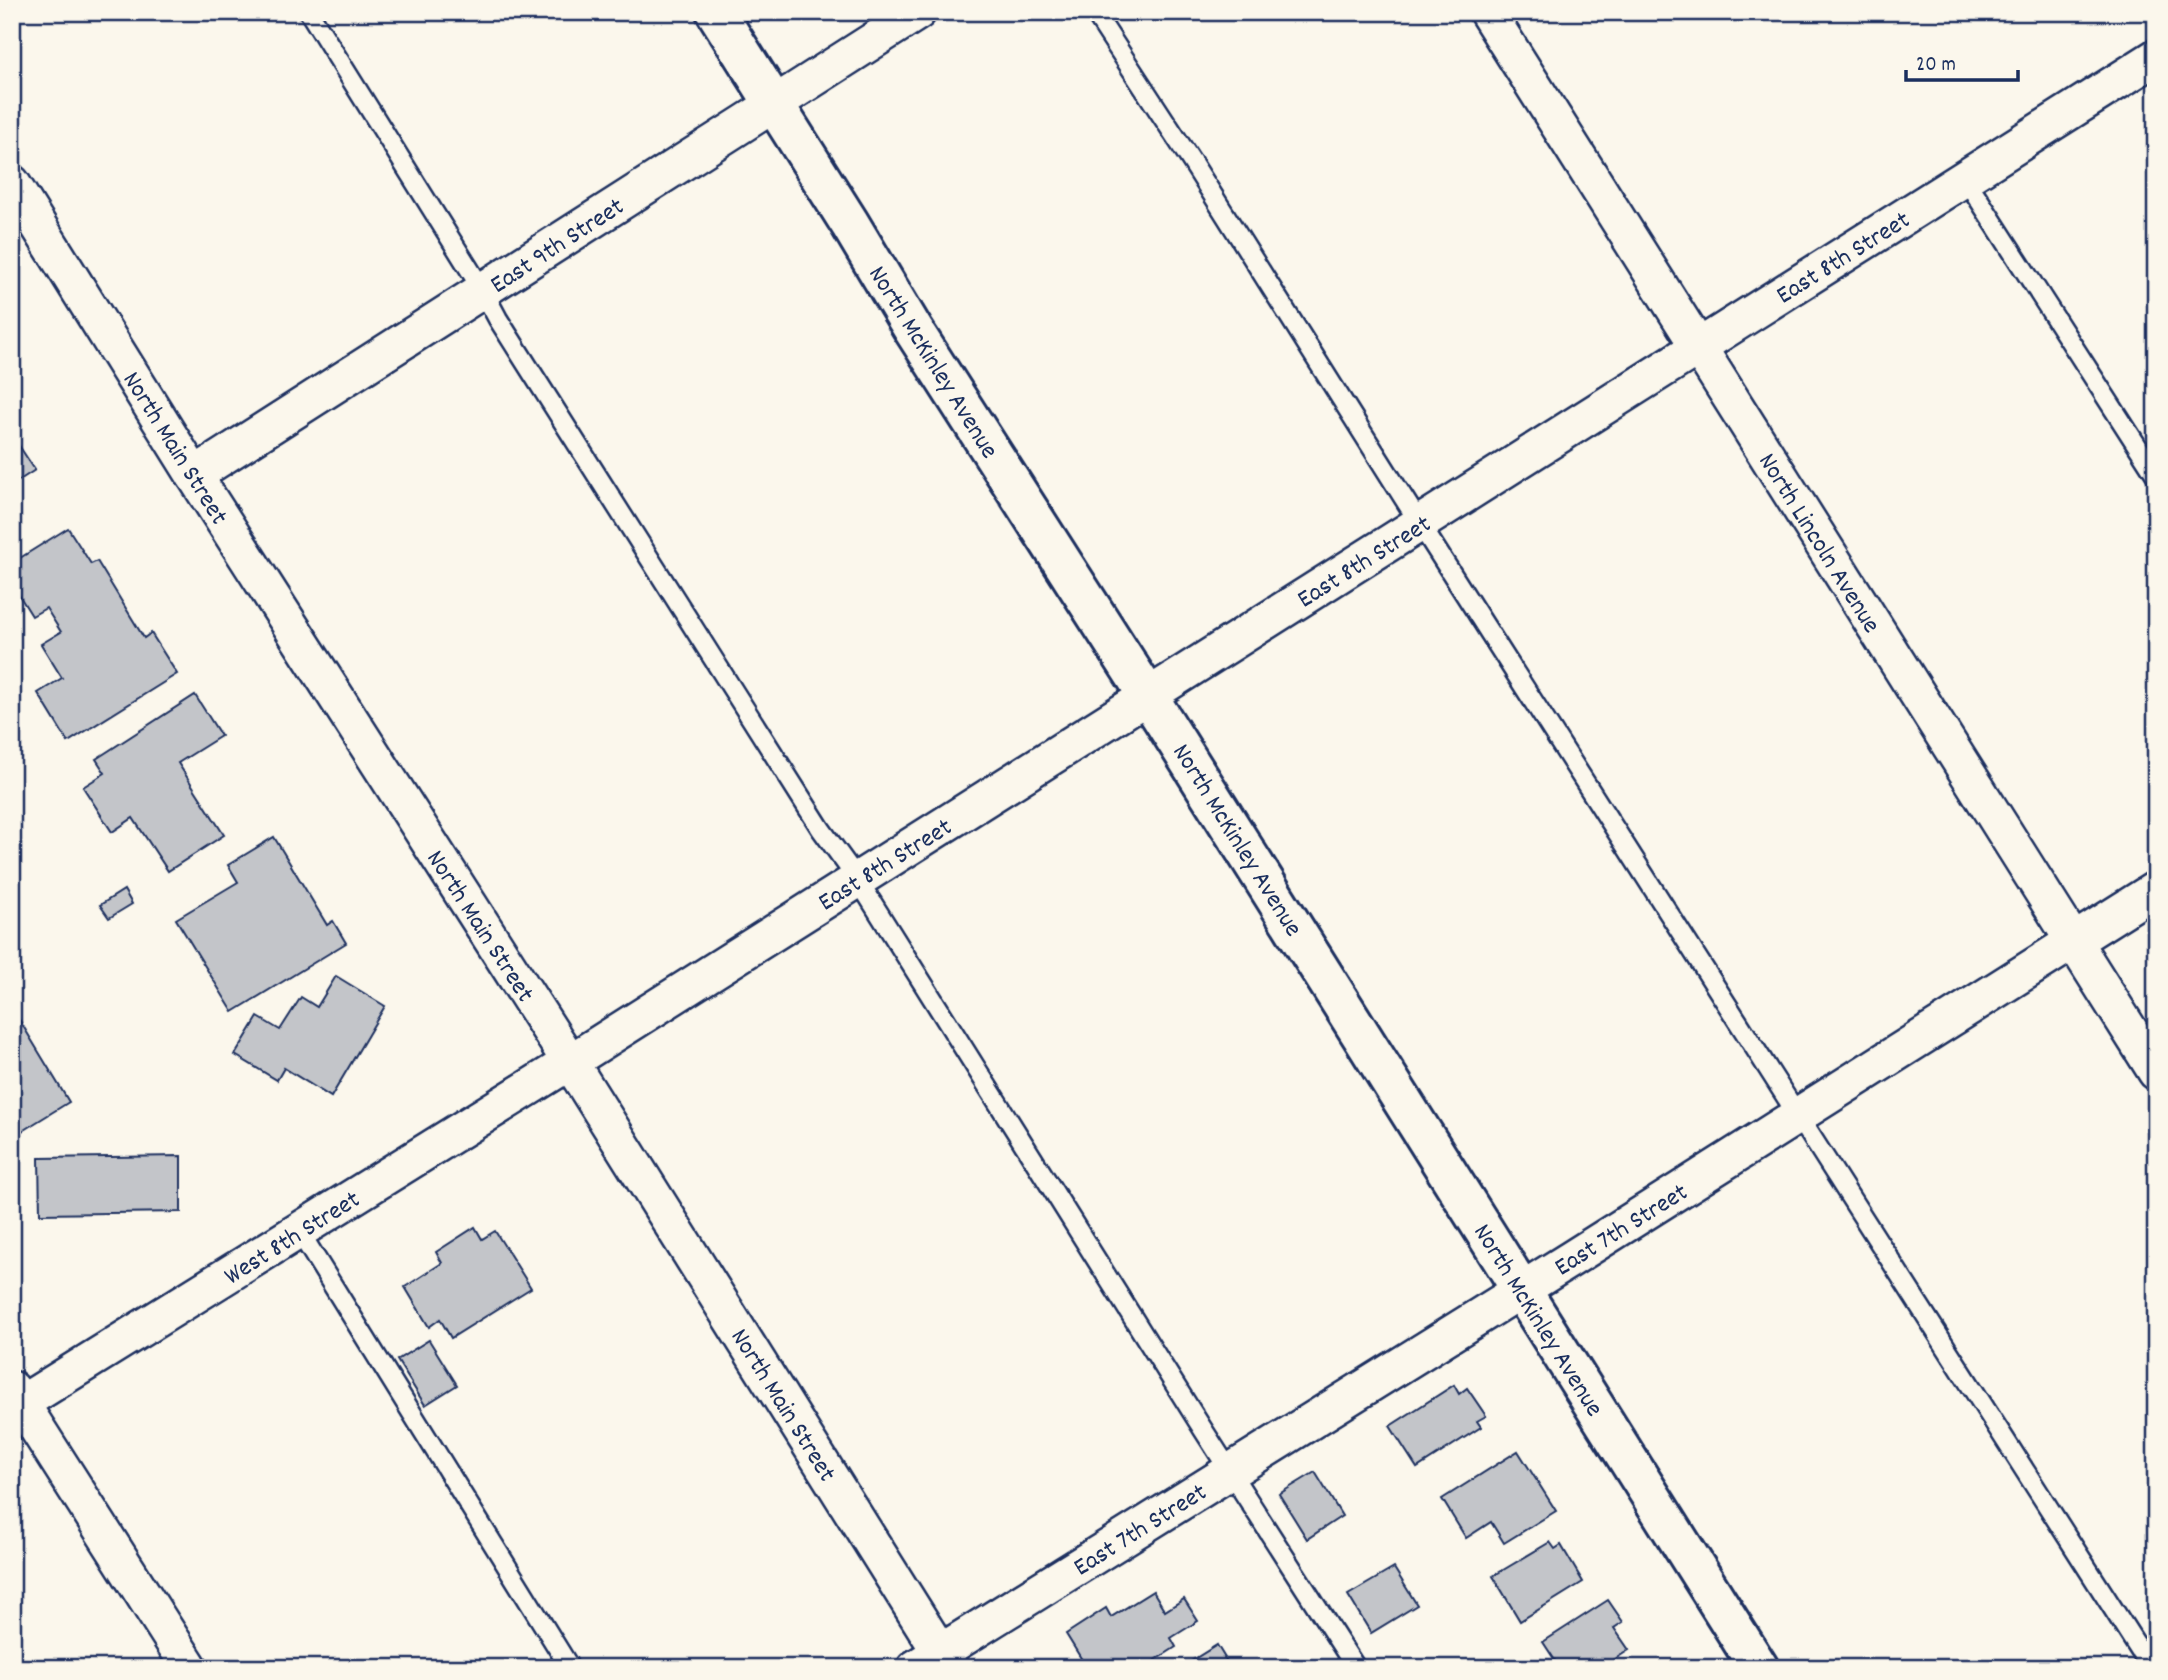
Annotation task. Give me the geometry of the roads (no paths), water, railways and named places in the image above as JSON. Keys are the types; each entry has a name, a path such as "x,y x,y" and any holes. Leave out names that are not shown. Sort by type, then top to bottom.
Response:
{"main road":[{"name":"North McKinley Avenue","path":"716,12 914,331 1149,696 1759,1668"}],"street":[{"name":"East 9th Street","path":"194,475 918,12"},
{"name":"North Lincoln Avenue","path":"1487,12 2156,1072"},
{"name":"East 8th Street","path":"570,1062 2156,57"},
{"name":"North Main Street","path":"12,183 194,475 570,1062 935,1662"},
{"name":"East 7th Street","path":"935,1662 1230,1471 1522,1290 2156,889"},
{"name":"West 8th Street","path":"15,1400 299,1231 570,1062"},
{"path":"15,1400 190,1668"}],"lane":[{"path":"309,12 498,319 806,805 858,880 1356,1668"},
{"path":"1094,12 2151,1668"},
{"path":"1965,178 2156,475"},
{"path":"299,1231 570,1668"}]}
